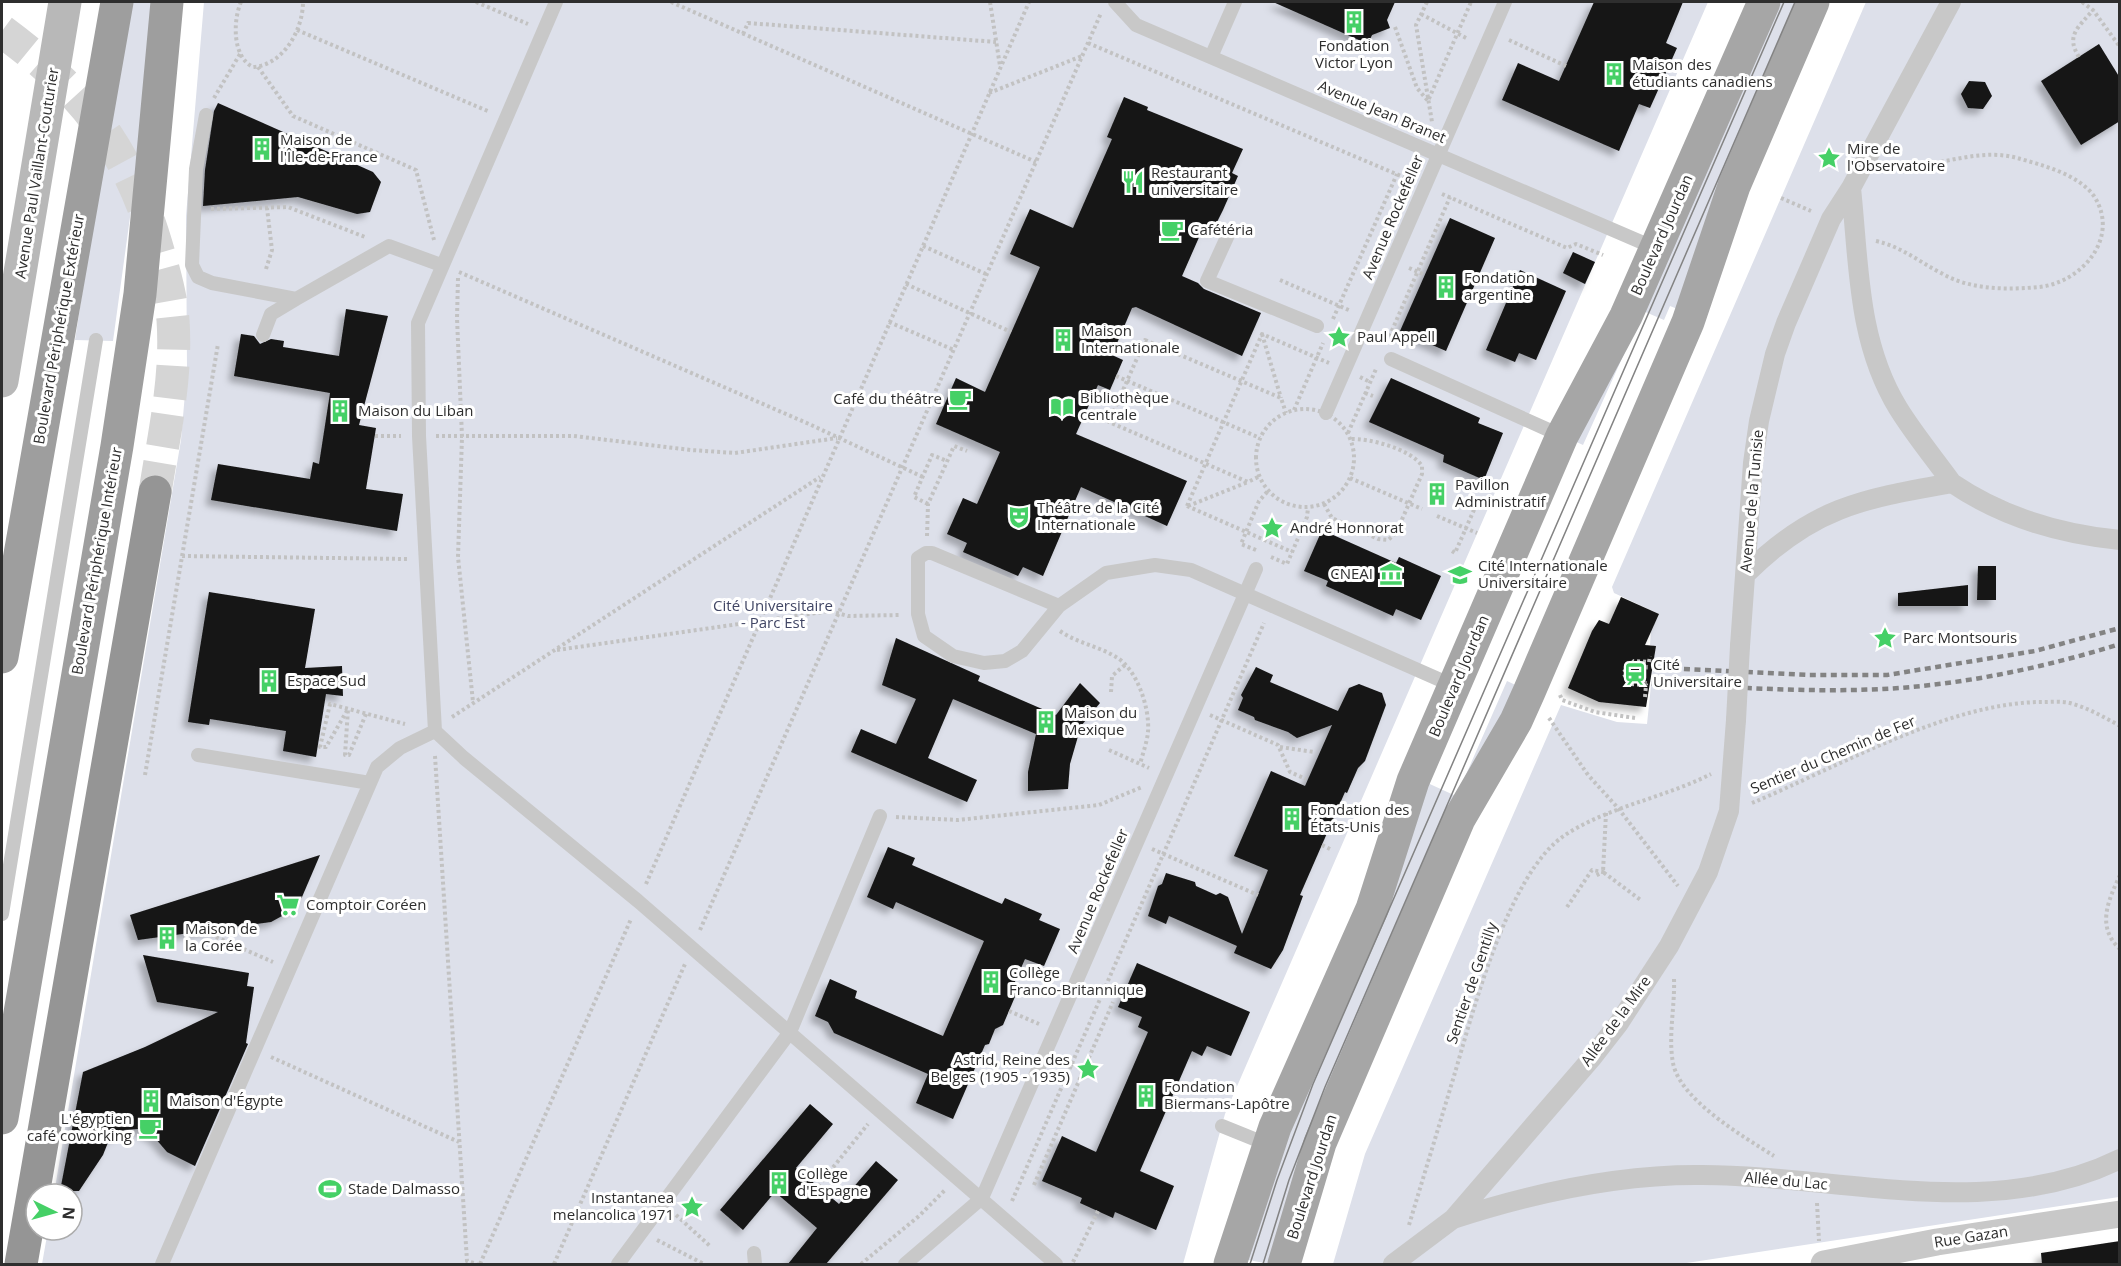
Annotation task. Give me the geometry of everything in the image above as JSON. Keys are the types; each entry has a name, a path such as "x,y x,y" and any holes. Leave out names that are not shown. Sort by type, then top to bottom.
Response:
{"highway":[{"name":"Boulevard Périphérique Extérieur","path":"2,657 117,2"},
{"name":"Boulevard Périphérique Intérieur","path":"2,1118 117,446 140,294 168,2"},
{"path":"21,1264 155,492"},
{"path":"9,1264 59,1043"}],"main road":[{"name":"Avenue Paul Vaillant-Couturier","path":"2,381 11,264 65,2"},
{"name":"Boulevard Jourdan","path":"1230,1264 1269,1145 1372,909 1413,781 1562,436 1626,316 1764,2"},
{"name":"Boulevard Jourdan","path":"1284,1264 1320,1143 1459,819 1516,721 1529,692 1688,322 1734,186 1813,2"}],"street":[{"name":"Avenue de la Tunisie","path":"1736,720 1753,463 1766,387 1786,323 1831,219 1851,188 1951,2"},
{"path":"1851,188 1863,312 1882,375 1898,408 1952,483 1977,500 2017,519 2096,538 2120,540"},
{"path":"1746,574 1796,531 1834,510 1875,496 1952,483"},
{"name":"Allée de la Mire","path":"1395,1262 1453,1219 1591,1059 1619,1023 1670,946 1693,905 1720,840 1729,811 1736,720"},
{"name":"Allée du Lac","path":"1453,1219 1544,1194 1609,1181 1656,1176 1703,1175 1928,1192 1975,1191 2025,1186 2072,1177 2120,1159"},
{"name":"Rue Gazan","path":"1822,1254 1937,1242 2120,1214"}],"lane":[{"path":"556,2 420,313 416,335 419,436 435,731 464,758 638,901 1056,1264"},
{"name":"Avenue Jean Branet","path":"1115,2 1136,25 1656,248"},
{"path":"1211,57 1235,2"},
{"name":"Avenue Rockefeller","path":"1326,414 1505,2"},
{"path":"206,115 201,130 192,265 198,276 212,283 296,299"},
{"path":"1228,235 1207,281 1324,330"},
{"path":"262,335 271,314 389,246 441,265"},
{"path":"2,914 96,340"},
{"path":"1385,356 1562,436"},
{"path":"1059,606 944,557 926,553 917,562 920,628 930,641 953,657 984,663 1005,661 1022,651 1059,606 1106,573 1155,565 1191,570 1454,686"},
{"path":"1191,570 1197,557"},
{"name":"Avenue Rockefeller","path":"905,1264 982,1198 1256,569"},
{"path":"162,1264 377,767 384,759 435,731"},
{"path":"198,754 370,783"},
{"path":"618,1264 644,1232 790,1032 880,816"},
{"path":"1222,1126 1269,1145"}],"path":[{"path":"239,2 236,26 240,54 248,65 258,67 279,56 290,44 297,30 303,2"},
{"path":"476,2 543,30"},
{"path":"671,2 1036,162"},
{"path":"990,2 1000,66"},
{"path":"435,731 435,779 467,1261 478,1264 1029,2"},
{"path":"1427,2 1416,25 1438,155"},
{"path":"1428,101 1471,2"},
{"path":"2082,2 2093,10 2120,47"},
{"path":"2079,57 2072,46 2072,39 2093,10"},
{"path":"554,1264 1102,12"},
{"path":"1421,14 1485,47"},
{"path":"743,34 748,22 785,23 996,42"},
{"path":"1395,27 1417,88 1428,101"},
{"path":"297,30 504,118"},
{"path":"1491,33 1566,66"},
{"path":"1088,44 1567,248 1576,244 1603,255"},
{"path":"206,115 240,54"},
{"path":"988,93 1082,56"},
{"path":"258,67 293,116 416,170 441,265 838,438 922,477"},
{"path":"1857,238 1904,249 1956,280 1997,288 2039,287 2063,281 2089,264 2101,239 2100,210 2094,196 2070,177 2037,164 1991,154 1972,155 1936,164 1903,168 1866,160"},
{"path":"1293,410 1317,358 1324,330 1339,306 1397,174"},
{"path":"1349,436 1365,393 1385,356 1450,197"},
{"path":"1781,198 1831,219"},
{"path":"195,208 288,207 389,246"},
{"path":"266,269 272,250 267,208"},
{"path":"923,246 987,274"},
{"path":"459,272 457,318 462,437 459,557 473,702"},
{"path":"1280,280 1368,318"},
{"path":"906,284 1011,332"},
{"path":"890,322 954,350"},
{"path":"1262,334 1370,382"},
{"path":"1187,506 1262,334"},
{"path":"1262,334 1286,413"},
{"path":"1248,482 1109,422 1145,340 1281,398"},
{"path":"145,775 218,344"},
{"path":"1116,376 1260,438"},
{"path":"1365,393 1373,396"},
{"path":"1304,409 1326,414 1337,421 1349,436 1354,465 1350,478 1340,493 1324,504 1308,508 1286,504 1268,491 1258,477 1256,463 1260,438 1274,420 1286,413 1304,409"},
{"path":"375,436 587,436 726,453 764,450 838,438"},
{"path":"1324,504 1332,518 1383,540 1388,540 1396,533 1422,474 1419,461 1369,438 1349,436"},
{"path":"926,553 928,504 954,446 967,451"},
{"path":"928,504 914,497 922,477 932,455 947,461"},
{"path":"435,731 473,702 822,476"},
{"path":"1187,506 1258,477"},
{"path":"1350,478 1422,509"},
{"path":"1256,550 1241,544 1259,501 1268,491"},
{"path":"1452,552 1455,553 1477,503 1474,502"},
{"path":"1187,506 1292,552"},
{"path":"1271,556 1287,564 1307,517 1308,508"},
{"path":"1437,516 1477,532"},
{"path":"182,556 426,559"},
{"path":"1005,1218 1271,605"},
{"path":"553,650 830,611 848,616 918,614"},
{"path":"1047,621 1070,638 1115,656 1126,664 1142,693 1148,730 1140,764"},
{"path":"1645,697 1646,686 1631,684 1623,673 1634,661 1649,662 1650,656"},
{"path":"1110,692 1112,676 1126,664"},
{"path":"1560,694 1562,700 1595,712 1635,718"},
{"name":"Sentier du Chemin de Fer","path":"1729,811 1770,795 1863,752 1981,711 2024,702 2069,703 2099,713 2120,726"},
{"path":"348,709 326,747 320,747 330,704 435,731"},
{"path":"348,709 345,755 350,756 366,714"},
{"path":"1549,718 1588,776 1618,808 1693,905"},
{"path":"1228,723 1280,747 1314,752"},
{"path":"1280,747 1290,772 1306,779"},
{"path":"1110,750 1134,761"},
{"name":"Sentier de Gentilly","path":"1395,1262 1499,934 1541,859 1563,837 1606,813 1679,790 1733,762"},
{"path":"880,816 958,820 1099,805 1166,778"},
{"path":"1603,872 1606,813"},
{"path":"1137,843 1258,895"},
{"path":"1322,845 1330,849"},
{"path":"1567,907 1592,870 1603,872 1642,902"},
{"path":"1595,876 1603,872"},
{"path":"2120,875 2110,896 2104,922 2110,940 2120,949"},
{"path":"205,932 291,970"},
{"path":"1670,946 1674,981 1673,1065 1684,1085 1702,1105 1779,1159"},
{"path":"1034,1185 1113,1002"},
{"path":"1009,1011 1017,1014"},
{"path":"256,1050 459,1142"},
{"path":"1076,1066 1084,1070"},
{"path":"818,1186 856,1139"},
{"path":"861,1264 919,1216 958,1177"},
{"path":"1816,1184 1822,1254"},
{"path":"664,1205 711,1247"},
{"path":"1072,1264 1098,1211"},
{"path":"644,1232 705,1264"}],"green space":[{"path":"133,2 153,2 138,159 113,341 75,340 113,93"},
{"name":"Cité Universitaire - Parc Est","path":"204,2 1708,2 1225,1114 1183,1264 42,1264 46,1242 84,1242 84,1182 56,1182 181,440 187,370 186,216"},
{"path":"1777,2 1802,2 1685,312 1670,306 1664,320 1643,311"},
{"name":"Parc Montsouris","path":"1866,2 2119,2 2119,1197 1680,1264 1333,1264 1365,1154 1561,705 1617,722 1647,724 1655,647 1650,645 1651,631 1659,614 1614,593 1612,587"},
{"path":"1633,334 1583,445 1568,438"},
{"path":"1507,681 1522,688 1457,795"},
{"path":"1421,780 1456,796 1270,1264 1243,1259"}],"building":[{"name":"Fondation Victor Lyon","path":"1273,2 1395,2 1387,20 1390,28 1372,35 1368,44"},
{"name":"Maison des étudiants canadiens","path":"1594,2 1683,2 1666,43 1677,48 1650,108 1639,104 1619,151 1502,100 1518,63 1559,81"},
{"path":"2099,44 2120,78 2120,121 2081,145 2041,81"},
{"path":"1969,81 1985,82 1992,96 1983,109 1968,108 1961,94"},
{"name":"Maison Internationale","path":"1124,97 1148,107 1147,110 1243,149 1232,173 1238,176 1223,210 1213,230 1204,226 1182,276 1198,283 1204,289 1261,313 1242,356 1136,307 1132,308 1112,355 1123,360 1110,390 1098,385 1076,434 1187,481 1167,526 1081,487 1043,576 1023,567 1018,576 963,552 967,543 947,534 963,498 977,504 1000,452 936,424 956,378 985,392 1040,267 1010,254 1030,209 1073,228 1112,139 1107,137"},
{"name":"Maison de l'Île-de-France","path":"218,103 373,172 381,182 370,212 357,214 298,197 203,206 205,170 214,111"},
{"path":"1450,218 1495,238 1446,351 1400,331"},
{"path":"1573,252 1595,262 1585,284 1563,273"},
{"path":"1520,270 1566,291 1536,360 1519,353 1515,362 1486,350"},
{"name":"Maison du Liban","path":"346,309 388,316 359,425 376,428 366,489 403,494 397,531 211,500 218,464 310,479 313,462 319,464 330,393 234,376 241,334 254,336 260,344 271,339 284,341 283,347 339,356"},
{"path":"1391,378 1480,418 1478,423 1503,433 1484,480 1443,462 1444,455 1369,422"},
{"path":"1322,530 1396,563 1399,557 1441,576 1421,620 1396,609 1393,616 1326,586 1328,581 1304,571"},
{"path":"1978,566 1996,566 1996,600 1977,600"},
{"path":"1968,585 1968,606 1898,606 1898,593"},
{"name":"Espace Sud","path":"209,592 315,609 305,668 342,666 343,696 326,694 316,757 283,751 286,731 210,719 209,725 188,722"},
{"path":"1621,597 1659,614 1645,645 1656,646 1646,707 1599,702 1568,688 1592,631 1599,620 1609,624"},
{"name":"Maison du Mexique","path":"896,638 980,676 978,681 1056,715 1080,683 1100,703 1081,726 1070,764 1068,789 1028,791 1028,772 1036,734 953,699 928,758 977,780 967,802 851,752 861,729 896,744 916,699 882,685"},
{"name":"Fondation des États-Unis","path":"1256,667 1273,675 1270,682 1338,711 1349,688 1359,684 1382,693 1386,705 1365,761 1358,768 1347,793 1345,792 1300,895 1303,896 1283,950 1271,969 1234,953 1237,946 1169,916 1166,924 1148,916 1158,886 1162,884 1166,873 1195,882 1196,886 1216,895 1220,893 1228,897 1242,934 1268,870 1234,856 1271,771 1305,786 1332,725 1297,738 1238,710 1243,698 1241,695"},
{"name":"Collège Franco-Britannique","path":"888,847 915,858 912,865 1002,904 1005,898 1042,914 1039,920 1060,929 1044,966 1025,959 1014,984 1017,992 1003,1025 995,1029 989,1044 985,1045 953,1119 916,1103 928,1074 834,1033 828,1022 815,1016 830,979 857,991 855,998 943,1036 984,941 896,902 893,909 867,897"},
{"path":"320,855 302,897 293,910 271,922 138,940 130,915"},
{"name":"Maison d'Égypte","path":"143,955 249,973 247,986 254,987 246,1043 248,1044 195,1166 167,1152 155,1138 138,1129 124,1130 109,1140 103,1155 84,1184 62,1182 83,1072 145,1047 218,1012 157,1002"},
{"name":"Fondation Biermans-Lapôtre","path":"1137,963 1250,1012 1231,1056 1207,1046 1202,1056 1192,1051 1140,1171 1174,1186 1156,1230 1115,1212 1113,1218 1080,1203 1082,1198 1042,1181 1062,1136 1096,1152 1148,1032 1138,1027 1142,1017 1118,1007"},
{"name":"Collège d'Espagne","path":"810,1104 833,1124 796,1168 839,1204 876,1161 898,1180 826,1264 788,1264 817,1228 775,1192 743,1230 720,1210"},
{"path":"2120,1241 2120,1264 2042,1264 2041,1253"}],"tunnel":[{"path":"2,31 56,76 79,99 98,124 116,150 131,178 156,244 170,301 174,341 169,406 155,492"}],"tram line":[{"path":"1250,1264 1277,1180 1313,1084 1784,2"},
{"path":"1263,1264 1289,1180 1325,1087 1795,2"}],"railway":[{"path":"1642,667 1808,675 1887,675 2035,651 2120,628"},
{"path":"1641,683 1822,690 1912,687 2002,674 2062,661 2120,644"}],"place":[{"name":"Fondation Victor Lyon","path":"1354,22"},
{"name":"Maison des étudiants canadiens","path":"1614,74"},
{"name":"Maison de l'Île-de-France","path":"262,149"},
{"name":"Mire de l'Observatoire","path":"1829,158"},
{"name":"Restaurant universitaire","path":"1133,182"},
{"name":"Cafétéria","path":"1172,230"},
{"name":"Fondation argentine","path":"1446,287"},
{"name":"Paul Appell","path":"1339,337"},
{"name":"Maison Internationale","path":"1063,340"},
{"name":"Café du théâtre","path":"960,399"},
{"name":"Bibliothèque centrale","path":"1062,407"},
{"name":"Maison du Liban","path":"340,411"},
{"name":"Pavillon Administratif","path":"1437,494"},
{"name":"Théâtre de la Cité Internationale","path":"1019,517"},
{"name":"André Honnorat","path":"1272,528"},
{"name":"CNEAI","path":"1391,574"},
{"name":"Cité Internationale Universitaire","path":"1460,575"},
{"name":"Parc Montsouris","path":"1885,638"},
{"name":"Cité Universitaire","path":"1635,674"},
{"name":"Espace Sud","path":"269,681"},
{"name":"Maison du Mexique","path":"1046,722"},
{"name":"Fondation des États-Unis","path":"1292,819"},
{"name":"Comptoir Coréen","path":"288,905"},
{"name":"Maison de la Corée","path":"167,938"},
{"name":"Collège Franco-Britannique","path":"991,982"},
{"name":"Astrid, Reine des Belges (1905 - 1935)","path":"1088,1069"},
{"name":"Fondation Biermans-Lapôtre","path":"1146,1096"},
{"name":"Maison d'Égypte","path":"151,1101"},
{"name":"L'égyptien café coworking","path":"150,1128"},
{"name":"Collège d'Espagne","path":"779,1183"},
{"name":"Stade Dalmasso","path":"330,1189"},
{"name":"Instantanea melancolica 1971","path":"692,1207"}]}
